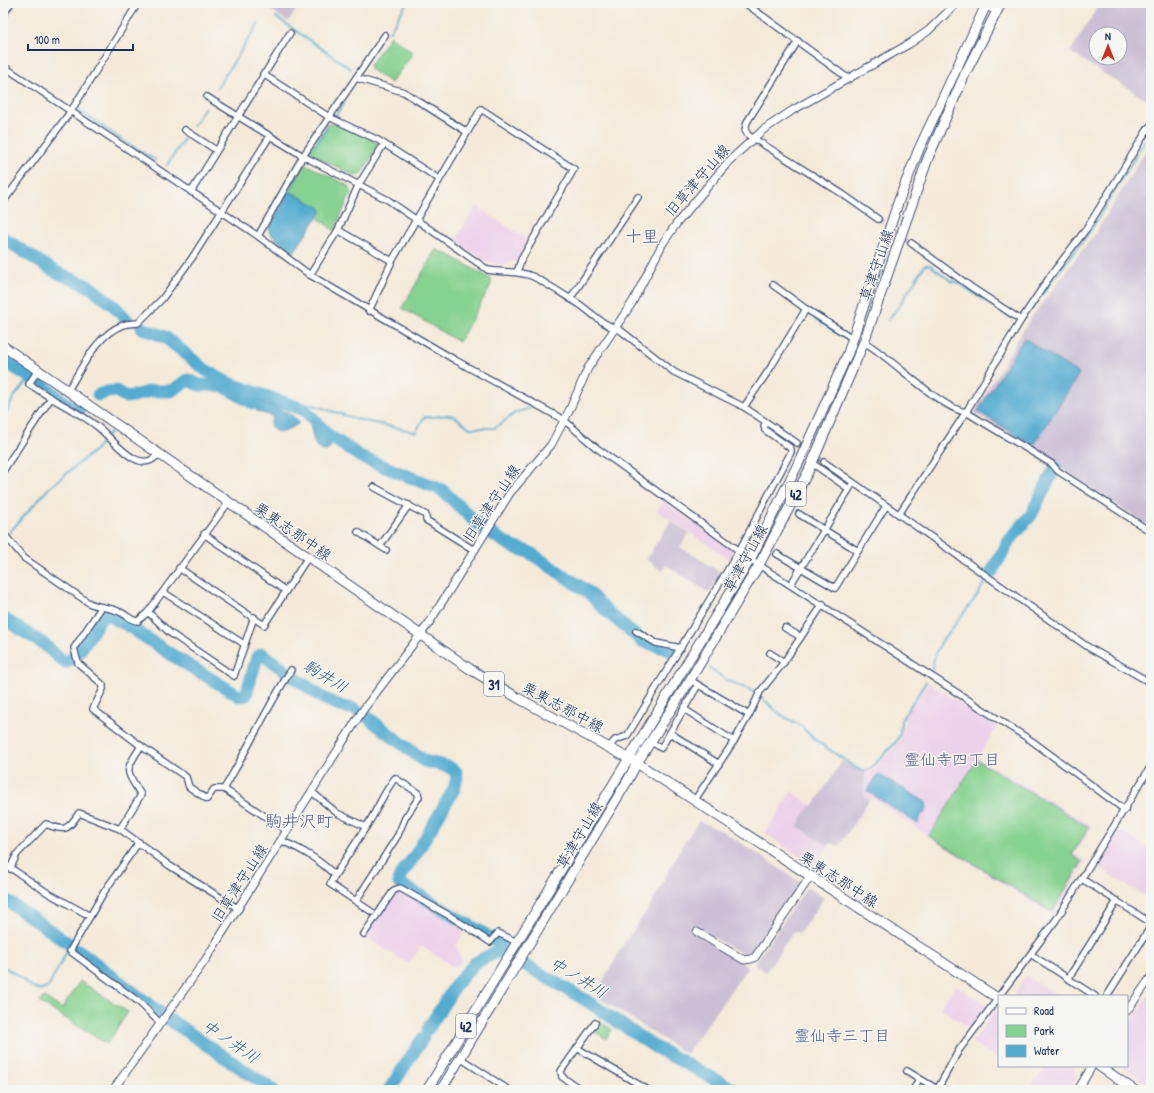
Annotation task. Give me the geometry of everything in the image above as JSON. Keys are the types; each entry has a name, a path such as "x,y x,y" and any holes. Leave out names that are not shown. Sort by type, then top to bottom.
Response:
{"main road":[{"name":"草津守山線","path":"427,1090 751,558 827,403 854,339 869,288 919,149 984,4"},
{"name":"草津守山線","path":"441,1090 637,763 690,680 759,565 812,463 864,342 928,158 965,74 999,7"},
{"name":"栗東志那中線","path":"3,346 159,453 228,503 420,636 518,698 637,763 694,801 717,814 810,877 998,996"},
{"path":"1100,1067 1134,1090"}],"street":[{"path":"3,15 11,3"},
{"path":"3,202 71,111 138,3"},
{"path":"745,3 849,79"},
{"name":"旧草津守山線","path":"113,1090 206,959 239,909 361,712 420,636 510,493 550,445 564,420 588,368 632,303 662,243 677,223 729,160 754,138 793,110 849,79 928,31 957,3"},
{"path":"984,4 999,7"},
{"path":"191,192 263,74 290,33"},
{"path":"258,236 303,156 385,35"},
{"path":"798,41 747,122 745,130 748,135 841,193 878,219"},
{"path":"3,66 258,236 310,275 455,360 564,420 594,446 759,565 823,604 924,673 1032,741 1125,810"},
{"path":"263,74 329,117 384,144 439,179"},
{"path":"356,78 404,92 466,132"},
{"path":"207,97 303,156 388,200 488,270 517,272 532,276 615,329 626,334 686,379 744,407 797,443"},
{"path":"369,310 392,261 466,132 481,109 574,168 521,260 517,272"},
{"path":"899,514 966,412 1021,320 1051,275 1087,228 1149,127"},
{"path":"185,130 216,150"},
{"path":"68,390 96,346 105,337 122,325 138,323 162,299 222,213 270,136"},
{"path":"310,275 338,230 359,184 384,144"},
{"path":"570,299 638,197"},
{"path":"338,230 392,261"},
{"path":"911,243 1021,320"},
{"path":"773,285 806,309 854,339"},
{"path":"744,407 771,367 806,309"},
{"path":"864,342 899,366 935,396 959,411 966,412 1052,464 1058,471 1151,532"},
{"path":"38,370 29,384 98,427 112,442 135,459 146,462 154,460 159,453"},
{"path":"3,471 51,398"},
{"path":"609,747 614,740 627,736 739,551 791,452 789,447 765,430 764,426 766,422"},
{"path":"824,462 1088,647 1151,683"},
{"path":"812,463 849,489"},
{"path":"791,584 853,483"},
{"path":"374,487 426,515 426,520 474,550"},
{"path":"3,533 24,558 89,603 100,608 112,609 134,621 142,618 148,612 228,503"},
{"path":"380,546 409,505"},
{"path":"777,554 835,588 886,506"},
{"path":"799,514 858,551"},
{"path":"358,532 386,550"},
{"path":"204,534 286,591"},
{"path":"179,568 265,624 308,557"},
{"path":"163,592 244,644"},
{"path":"694,801 734,741 760,692 784,662 823,604"},
{"path":"100,608 74,648 78,663 103,685 103,689 93,709 141,746 186,777 189,787 207,799 214,789 224,789 287,831"},
{"path":"148,612 170,633 234,676 254,617"},
{"path":"785,628 801,637"},
{"path":"636,632 656,643 681,648"},
{"path":"770,653 784,662"},
{"path":"224,789 246,752 272,700 291,670"},
{"path":"690,680 749,715"},
{"path":"650,742 661,748 698,685"},
{"path":"684,709 734,741"},
{"path":"670,733 719,764"},
{"path":"120,829 141,795 128,772 129,766 141,746"},
{"path":"1001,995 1032,955 1056,920 1151,766"},
{"path":"356,901 398,835 405,818 418,797 418,793 395,778 378,805 374,816 330,884 372,912"},
{"path":"312,792 337,813 366,827"},
{"path":"10,869 17,854 46,824 57,829 65,829 71,825 79,813 120,829 170,866 239,909"},
{"path":"282,841 304,850 320,861 335,875"},
{"path":"139,842 104,892 70,951 139,1002 160,1023"},
{"path":"3,864 90,916"},
{"path":"697,932 744,960 751,960 755,957 810,877"},
{"path":"1082,879 1151,924 1108,995"},
{"path":"364,934 394,890 400,888 450,916 490,942 498,933 516,944"},
{"path":"1068,979 1117,901"},
{"path":"1032,955 1093,995"},
{"path":"1128,1010 1151,977"},
{"path":"907,1071 937,1090 959,1050 998,998"},
{"path":"582,1090 562,1077 562,1071 595,1023"},
{"path":"577,1048 648,1090"},
{"path":"460,1058 509,1090"},
{"path":"1078,1090 1091,1067"},
{"path":"913,1090 919,1079"}],"shaded area":[{"path":"269,3 301,3 288,22 267,7"},
{"path":"1100,3 1151,3 1151,103 1092,66 1128,66 1128,26 1088,26 1088,63 1070,52"},
{"path":"1151,142 1151,527 1064,471 1059,463 974,413 1028,322 1096,232"},
{"path":"476,206 529,241 519,258 505,265 496,264 484,261 454,242"},
{"path":"664,501 735,552 731,560 657,511"},
{"path":"671,521 689,533 680,547 722,573 709,593 666,565 662,571 646,559"},
{"path":"929,683 997,726 978,758 1092,826 1074,854 1086,861 1053,915 929,837 871,797 869,800 864,798 865,772 876,768 898,743 902,733 905,716"},
{"path":"842,761 865,772 864,797 869,800 839,846 831,843 828,846 797,826 810,805 813,806"},
{"path":"792,791 810,805 797,826 828,846 816,867 765,833"},
{"path":"699,821 724,832 802,883 754,954 747,956 700,929 695,933 748,967 686,1054 595,995 623,945 650,906 682,846"},
{"path":"1119,830 1151,850 1151,900 1097,867"},
{"path":"807,887 824,898 799,934 794,931 766,972 754,964"},
{"path":"398,890 466,928 456,946 462,960 455,968 421,946 409,964 364,936"},
{"path":"1026,976 1056,995 1015,995"},
{"path":"955,985 988,1006 971,1029 940,1008"},
{"path":"1151,992 1151,1087 1122,1067 1128,1067 1128,1027"},
{"path":"995,1011 998,1013 998,1058 971,1042"},
{"path":"1045,1067 1074,1067 1076,1077 1069,1090 1029,1090"}],"green space":[{"path":"390,36 413,53 391,83 370,69 370,65"},
{"path":"333,123 376,142 377,148 361,174 355,176 312,154 310,149 327,125"},
{"path":"305,164 349,186 351,192 334,231 317,217 321,212 290,192"},
{"path":"436,249 491,279 491,285 459,342 402,308"},
{"path":"977,760 1089,827 1072,855 1082,862 1052,912 929,836"},
{"path":"80,981 128,1012 107,1044 39,1002 44,997 62,1009"},
{"path":"601,1022 612,1030 606,1039 594,1031"}],"water":[{"path":"287,190 321,208 321,212 292,253 271,235 268,229 286,197 285,194"},
{"path":"1024,338 1079,374 1033,446 978,411"},
{"path":"257,400 278,408 293,416 298,424 284,432 275,431 270,425 273,416 258,412 252,405"},
{"path":"312,425 331,446 327,451 322,451 314,443 310,426"},
{"path":"878,774 926,802 927,808 924,814 922,813 918,824 867,791"}],"waterway":[{"path":"389,32 407,3"},
{"path":"276,17 351,69"},
{"path":"217,88 258,24"},
{"path":"336,115 345,102"},
{"path":"193,126 205,107"},
{"path":"78,109 122,140 155,160"},
{"path":"315,147 327,128"},
{"path":"1032,308 1090,231 1151,131"},
{"path":"167,165 184,139"},
{"path":"288,191 299,173"},
{"path":"3,238 54,271 90,287 114,306 127,320"},
{"path":"888,320 899,306 925,265 930,265 952,282 955,281 1013,319"},
{"path":"816,319 838,334"},
{"path":"142,328 165,337 204,369 226,382 305,410 328,435 363,458 442,490 482,528 513,547 529,552 588,592 604,609 642,641 676,652"},
{"path":"3,360 31,378"},
{"path":"3,419 14,397 29,378"},
{"path":"98,395 116,391 126,397 151,391 171,391 188,380 199,385 223,386 253,403"},
{"path":"37,382 78,411 79,410"},
{"path":"305,410 310,404 356,419 416,432 424,417 448,415 454,416 470,428 495,428 515,413 530,408"},
{"path":"9,533 49,488 95,450 110,433"},
{"path":"991,573 1009,541 1031,515 1055,468"},
{"path":"932,669 935,654 942,641 977,596 986,580"},
{"name":"駒井川","path":"3,618 45,645 64,662 68,662 79,652 101,618 106,614 127,625 175,657 239,696 246,695 257,657 262,654 323,698 339,706 354,709 366,716 424,761 449,767 456,772 457,777 454,789 416,854 400,876 399,883 503,945 500,950"},
{"path":"710,668 726,680 755,692 781,715 800,725 814,739 856,768 864,771 871,768 895,743 900,734 901,720 926,682"},
{"name":"中ノ井川","path":"3,898 71,945"},
{"path":"3,966 32,987 42,990 49,986 70,945"},
{"name":"中ノ井川","path":"78,950 160,1013"},
{"name":"中ノ井川","path":"500,950 587,1001 653,1046 735,1090"},
{"name":"中ノ井川","path":"428,1029 457,983 475,963 500,950"},
{"name":"中ノ井川","path":"170,1020 273,1090"},
{"name":"中ノ井川","path":"389,1090 423,1038"}],"tunnel":[{"path":"878,219 911,243"},
{"path":"797,443 824,462"}],"district":[{"name":"十里","path":"642,235"},
{"name":"霊仙寺四丁目","path":"952,759"},
{"name":"駒井沢町","path":"299,820"},
{"name":"霊仙寺三丁目","path":"842,1035"}]}
